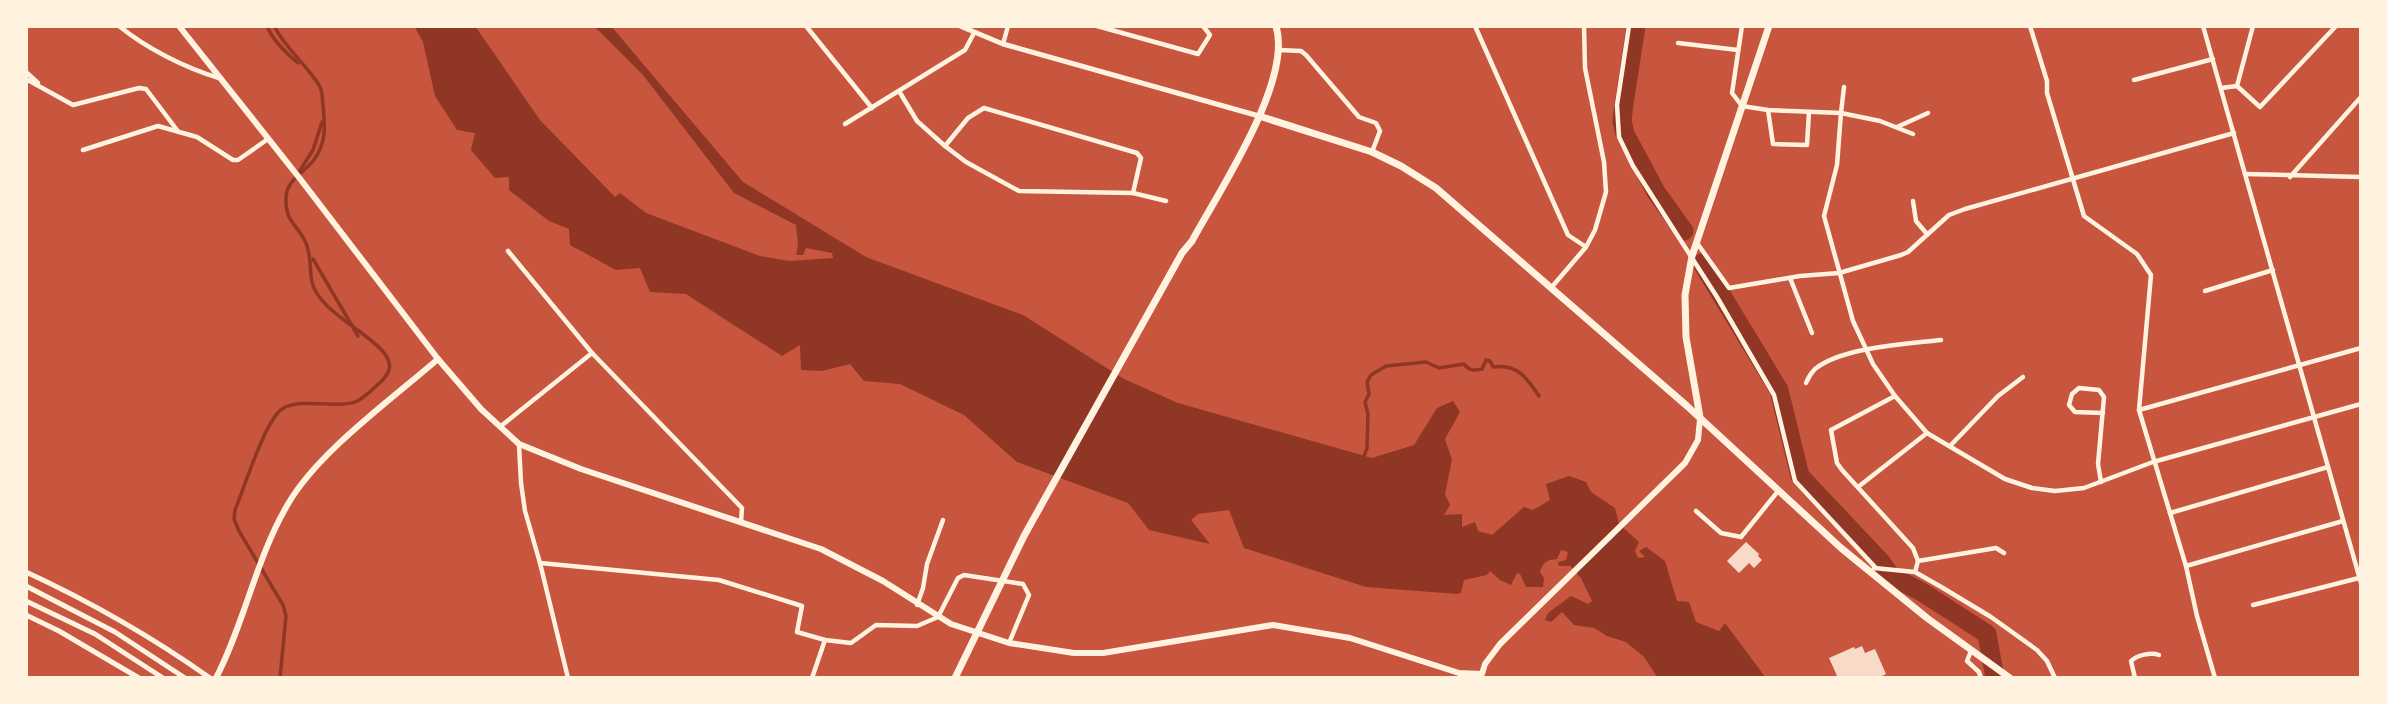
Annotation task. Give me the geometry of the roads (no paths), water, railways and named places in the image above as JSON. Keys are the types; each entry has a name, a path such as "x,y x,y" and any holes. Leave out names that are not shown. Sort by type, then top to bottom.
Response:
{"main road":[{"path":"179,26 438,359 481,409 519,444 581,469 821,549 883,581 917,605 951,624 1009,643 1062,652 1103,653 1273,625 1350,638 1460,673 1482,676 1485,664 1500,644 1654,495 1685,463 1698,440 1700,419 1686,338 1685,295 1696,242 1769,26"},
{"path":"955,678 1024,536 1182,253 1192,241 1259,116 1276,74 1279,37 1276,26"},
{"path":"1259,116 1372,152 1436,188 1700,419 1829,538 1875,569 1974,652 2010,678"},
{"path":"216,678 288,503 325,459 438,359"}],"street":[{"path":"118,26 195,71 220,78"},
{"path":"806,26 872,108"},
{"path":"960,26 1003,44 1259,116"},
{"path":"1003,44 1008,26"},
{"path":"1097,26 1198,54 1210,35 1203,26"},
{"path":"1475,26 1568,235 1586,247"},
{"path":"1550,288 1586,247 1595,230 1606,191 1604,162 1585,68 1584,26"},
{"path":"1629,26 1617,104 1619,137 1653,199 1692,257 1774,395 1795,481 1875,569 1915,572 1991,617 2037,650 2047,661 2055,678"},
{"path":"1742,26 1732,93 1742,106 1768,110 1841,113 1913,134"},
{"path":"2030,26 2084,216 2137,254 2151,275 2139,410 2186,566 2215,678"},
{"path":"2203,26 2360,580 2253,605"},
{"path":"2237,86 2253,26"},
{"path":"2221,88 2237,86 2260,107 2336,26"},
{"path":"845,124 965,50 974,33"},
{"path":"1678,43 1738,50"},
{"path":"1279,50 1300,51 1306,55 1359,117 1376,123 1380,131 1372,152"},
{"path":"2134,80 2213,59"},
{"path":"26,72 46,90"},
{"path":"26,79 73,105 139,88 146,89 177,131"},
{"path":"1844,87 1837,164 1824,216 1853,321 1866,350 1895,396 1927,433 2005,479 2032,488 2070,491 2153,462 2361,404"},
{"path":"899,91 917,121 945,146 966,162 1019,191 1133,193 1166,201"},
{"path":"2290,177 2361,97"},
{"path":"945,146 968,118 984,108 1137,153 1141,158 1133,193"},
{"path":"1768,110 1773,144 1807,145 1809,112"},
{"path":"1896,128 1928,113"},
{"path":"83,150 158,126 197,137 224,155 239,160 268,139"},
{"path":"1696,242 1730,288 1790,278 1839,274 1908,252 1949,215 2234,134"},
{"path":"2246,174 2361,177"},
{"path":"1913,201 1916,221 1927,234"},
{"path":"508,251 592,353 742,509 741,522"},
{"path":"2205,291 2273,270"},
{"path":"1790,278 1812,333"},
{"path":"1806,383 1813,370 1866,350 1941,340"},
{"path":"2139,410 2361,348"},
{"path":"501,426 592,353"},
{"path":"1950,446 1998,396 2023,377"},
{"path":"2101,482 2098,464 2103,413 2104,397 2099,390 2079,388 2072,394 2069,405 2075,412 2103,413"},
{"path":"1895,396 1831,430 1837,463 1907,540 1918,561 1915,572"},
{"path":"1858,487 1927,433"},
{"path":"519,444 525,511 568,678"},
{"path":"2169,513 2328,467"},
{"path":"1696,511 1721,533 1741,537 1779,490"},
{"path":"917,605 923,588 926,564 943,520"},
{"path":"2186,566 2343,521"},
{"path":"1918,561 1996,548 2004,553"},
{"path":"540,564 719,580 802,606 797,632 824,640 851,643 876,625 917,626 938,617 958,578 964,575 1023,584 1029,595 1009,643"},
{"path":"26,572 110,614 171,650 210,678"},
{"path":"26,586 115,632 185,678"},
{"path":"26,601 95,634 163,678"},
{"path":"26,615 139,678"},
{"path":"812,678 824,640"},
{"path":"1974,652 1967,662 1979,672 1981,678"},
{"path":"2135,678 2130,661 2134,657 2151,653 2159,655"}],"waterway":[{"path":"267,26 276,42 298,63"},
{"path":"274,26 320,87 324,120 321,148 289,187 286,198 287,212 307,246 312,282 318,295 328,307 381,350 388,360 389,370 379,383 355,402 309,403 282,409 262,440 235,510 234,519 239,531 283,605 286,616 280,678"},
{"path":"1636,26 1622,121 1625,134 1656,192 1684,231"},
{"path":"299,172 313,150 322,122"},
{"path":"313,259 358,336"},
{"path":"1702,263 1779,390 1800,476 1891,576 1922,592 1987,634 1995,678"},
{"path":"1363,459 1367,448 1367,382 1371,375 1386,366 1426,362 1439,368 1464,364 1476,370 1482,369 1486,360 1490,361 1493,367 1509,367 1520,373 1539,396"}]}
